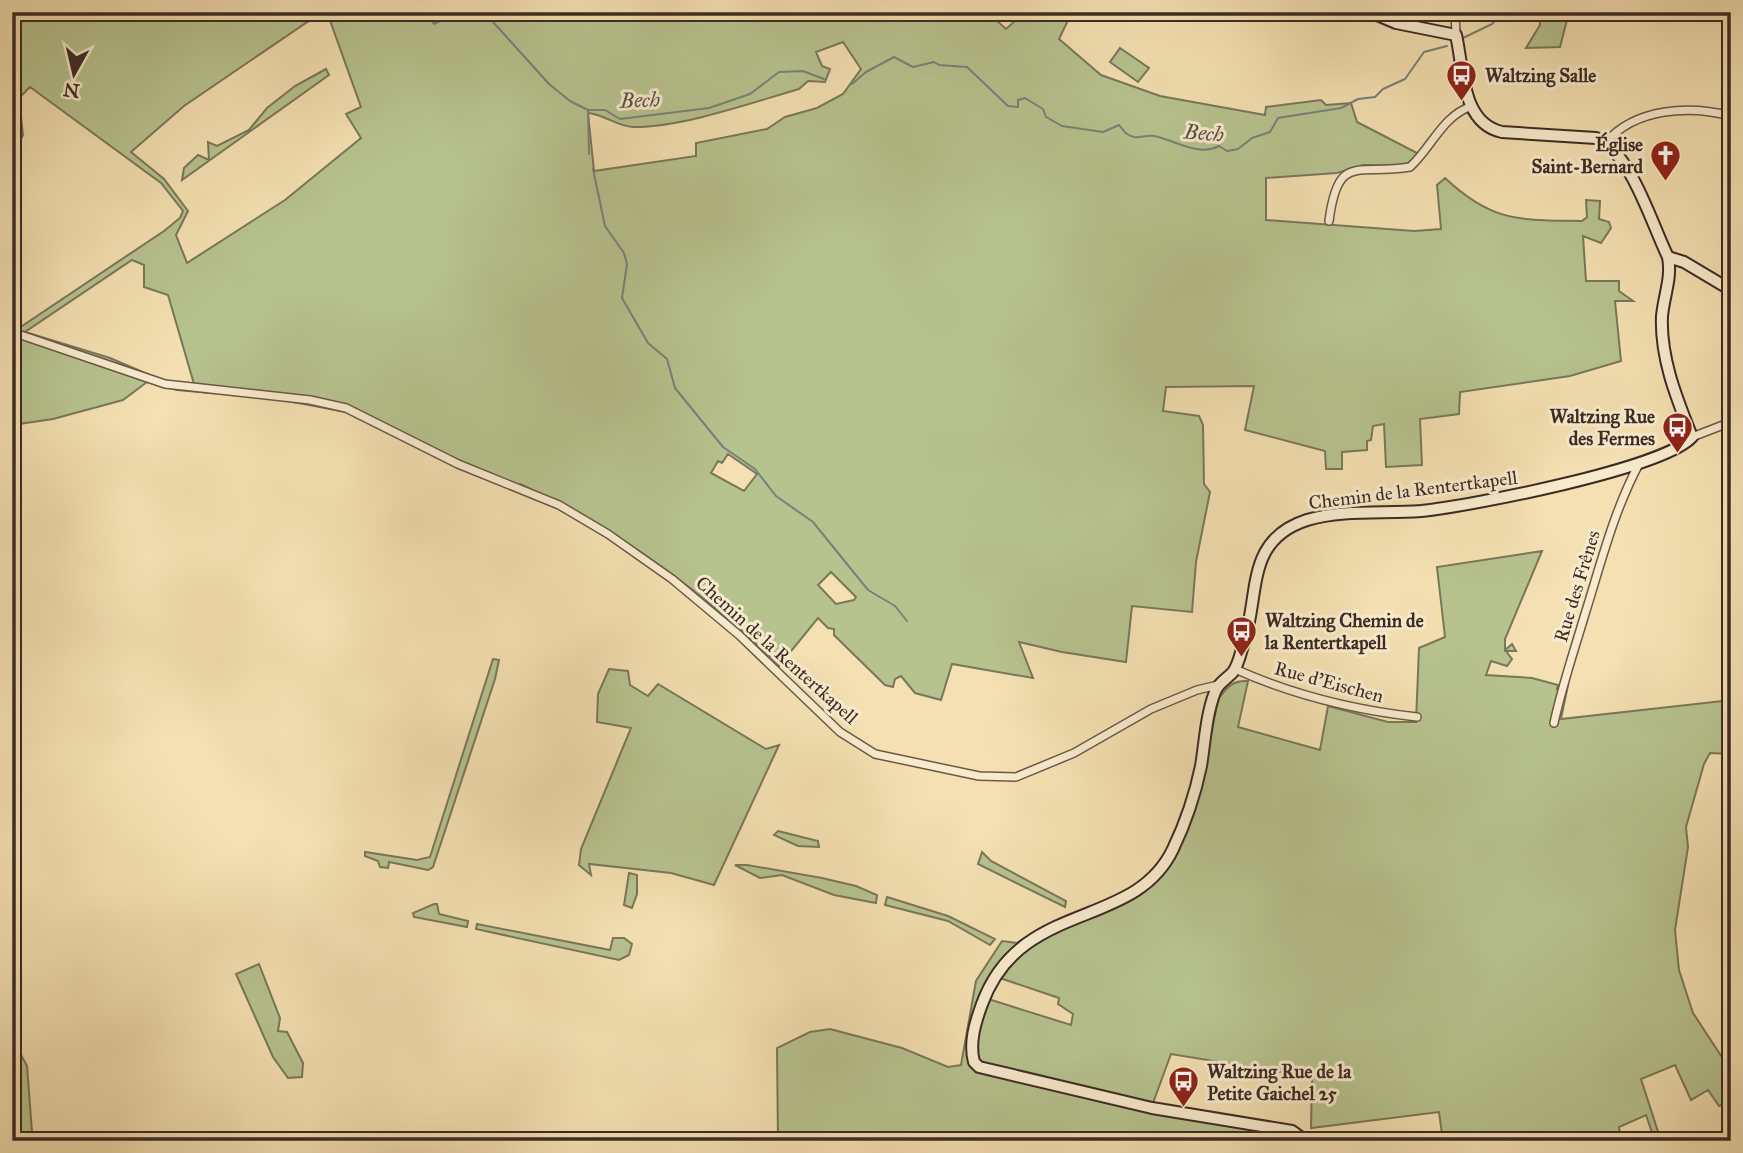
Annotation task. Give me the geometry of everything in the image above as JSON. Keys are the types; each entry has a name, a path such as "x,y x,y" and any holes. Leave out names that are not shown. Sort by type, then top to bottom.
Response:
{"street":[{"path":"1081,12 1088,15 1107,12"},
{"path":"1370,12 1396,23 1456,36"},
{"path":"1455,12 1456,36 1477,119 1494,131 1577,135 1606,142 1633,179 1668,257 1671,271 1662,329 1673,389 1692,437 1731,422"},
{"path":"1329,221 1333,190 1340,177 1363,169 1410,167 1422,156 1448,119 1472,106"},
{"path":"1606,142 1619,128 1646,116 1683,110 1731,116"},
{"path":"1668,257 1684,262 1731,290"},
{"name":"Chemin de la Rentertkapell","path":"12,332 165,384 310,400 346,408 458,464 559,505 608,534 672,579 739,635 840,732 875,754 979,776 1016,777 1074,753 1151,709 1197,690 1218,685 1236,669 1247,635 1258,568 1278,536 1292,526 1328,516 1421,511 1538,491 1640,462 1679,447 1692,437"},
{"name":"Rue des Frênes","path":"1555,723 1562,688 1606,546 1626,487 1640,462"},
{"name":"Rue d'Eischen","path":"1236,669 1275,687 1349,707 1417,717"},
{"path":"1218,685 1194,798 1165,862 1135,891 1040,933 1023,945 1006,962 985,998 971,1052 974,1062 987,1071 1153,1108 1292,1131 1306,1141"}],"green space":[{"path":"12,12 311,12 313,18 184,106 131,152 164,179 188,211 176,235 187,263 285,200 361,138 346,114 361,107 327,12 1003,12 996,20 1006,29 1025,12 1072,12 1059,39 1101,75 1160,96 1265,115 1266,107 1321,100 1326,105 1351,103 1357,122 1419,154 1409,163 1399,166 1363,165 1337,173 1266,178 1266,220 1414,231 1441,229 1437,185 1445,178 1478,204 1508,216 1524,219 1582,221 1587,217 1586,200 1600,201 1599,219 1609,222 1611,228 1601,243 1583,236 1586,281 1619,281 1619,291 1633,301 1615,301 1621,361 1570,376 1460,392 1459,414 1420,419 1422,465 1386,467 1384,424 1373,426 1371,440 1367,441 1367,450 1342,452 1342,469 1326,469 1325,451 1245,430 1254,386 1166,387 1163,411 1199,416 1203,425 1204,484 1210,492 1196,562 1192,612 1132,606 1126,662 1019,642 1033,678 952,664 941,700 915,693 901,676 895,679 893,687 885,685 834,635 834,629 828,628 818,618 779,666 689,587 591,521 520,484 515,491 456,467 346,412 277,399 177,390 147,382 123,400 53,419 12,425 12,328 19,328 164,231 180,218 183,211 161,183 30,87 19,98 23,135 16,149 12,147","holes":["843,42 861,69 843,94 817,108 785,117 767,129 696,143 696,156 594,171 588,113 634,127 674,123 717,113 799,89 808,81 825,82 830,69 822,66 816,52","132,260 144,265 144,287 168,295 194,384 166,382 110,358 25,332","728,454 757,474 744,491 711,473 718,461 722,463","831,572 856,597 854,600 836,604 818,585"]},
{"path":"1540,12 1569,12 1560,47 1526,48 1540,25"},
{"path":"1120,48 1149,68 1138,82 1110,62"},
{"path":"326,69 329,75 182,180 184,168 198,155 209,160 208,142 217,146 249,130 267,108 295,86"},
{"path":"1542,551 1505,639 1505,650 1512,644 1516,651 1506,651 1512,659 1507,666 1491,661 1486,675 1532,678 1558,685 1557,689 1568,685 1561,719 1731,700 1731,754 1710,753 1704,764 1686,827 1688,847 1675,930 1679,970 1693,1013 1731,1071 1731,1101 1719,1106 1708,1090 1691,1100 1675,1065 1641,1079 1661,1141 1655,1141 1646,1115 1619,1127 1621,1141 1443,1141 1439,1112 1311,1128 1312,1077 1171,1054 1153,1103 1286,1135 1297,1141 778,1141 777,1048 810,1032 830,1029 902,1048 948,1067 961,1065 976,981 1002,941 1017,943 1047,926 1111,899 1141,882 1156,867 1180,824 1216,701 1232,684 1248,681 1238,727 1320,750 1328,706 1388,722 1416,722 1419,648 1445,637 1437,567","holes":["997,977 1059,998 1058,1004 1073,1014 1071,1025 985,998"]},
{"path":"493,659 499,660 495,679 433,867 428,870 389,862 388,868 380,867 378,861 365,856 365,852 417,860 430,857"},
{"path":"609,669 628,671 630,685 648,696 658,684 766,749 779,745 714,885 671,873 589,864 591,875 579,865 581,849 631,728 597,722 598,694"},
{"path":"778,831 818,841 819,847 798,846 774,835"},
{"path":"982,852 991,861 1066,901 1065,907 978,864"},
{"path":"735,865 856,886 877,895 876,903 834,895 782,875 760,878"},
{"path":"629,873 637,875 637,894 632,908 624,905"},
{"path":"887,897 948,916 995,939 990,945 948,921 885,905"},
{"path":"437,904 439,914 468,921 467,927 414,917 413,913"},
{"path":"477,924 610,950 613,938 624,938 632,944 629,955 619,960 476,929"},
{"path":"259,964 280,1018 278,1031 287,1032 303,1063 302,1077 288,1078 273,1057 236,974"},
{"path":"12,1038 27,1066 32,1132 39,1141 12,1141"},
{"path":"504,1132 576,1136 573,1141 483,1141"}],"waterway":[{"name":"Bech","path":"425,12 434,24 458,12"},
{"name":"Bech","path":"484,12 549,84 570,101 588,110 605,110 620,119 709,108 750,94 779,72 803,71 824,79"},
{"name":"Bech","path":"1463,38 1492,24 1504,12"},
{"name":"Bech","path":"852,84 866,72 894,57 913,67 934,62 939,65 967,67 1008,106 1018,107 1018,100 1025,98 1043,109 1046,117 1062,126 1103,132 1119,125 1134,137 1154,136 1195,149 1219,146 1227,151 1238,149 1252,138 1270,132 1278,118 1341,108 1358,99 1375,97 1383,89 1405,79 1424,52 1447,46"},
{"path":"588,110 589,154"},
{"path":"593,169 605,226 624,253 627,264 622,298 648,343 667,359 675,388 723,447 755,469 776,496 813,522 868,590 895,606 907,621"}],"place":[{"name":"Waltzing Salle","path":"1462,102"},
{"name":"Église Saint-Bernard","path":"1666,182"},
{"name":"Waltzing Rue des Fermes","path":"1678,454"},
{"name":"Waltzing Chemin de la Rentertkapell","path":"1242,658"},
{"name":"Waltzing Rue de la Petite Gaichel 25","path":"1184,1109"}]}
